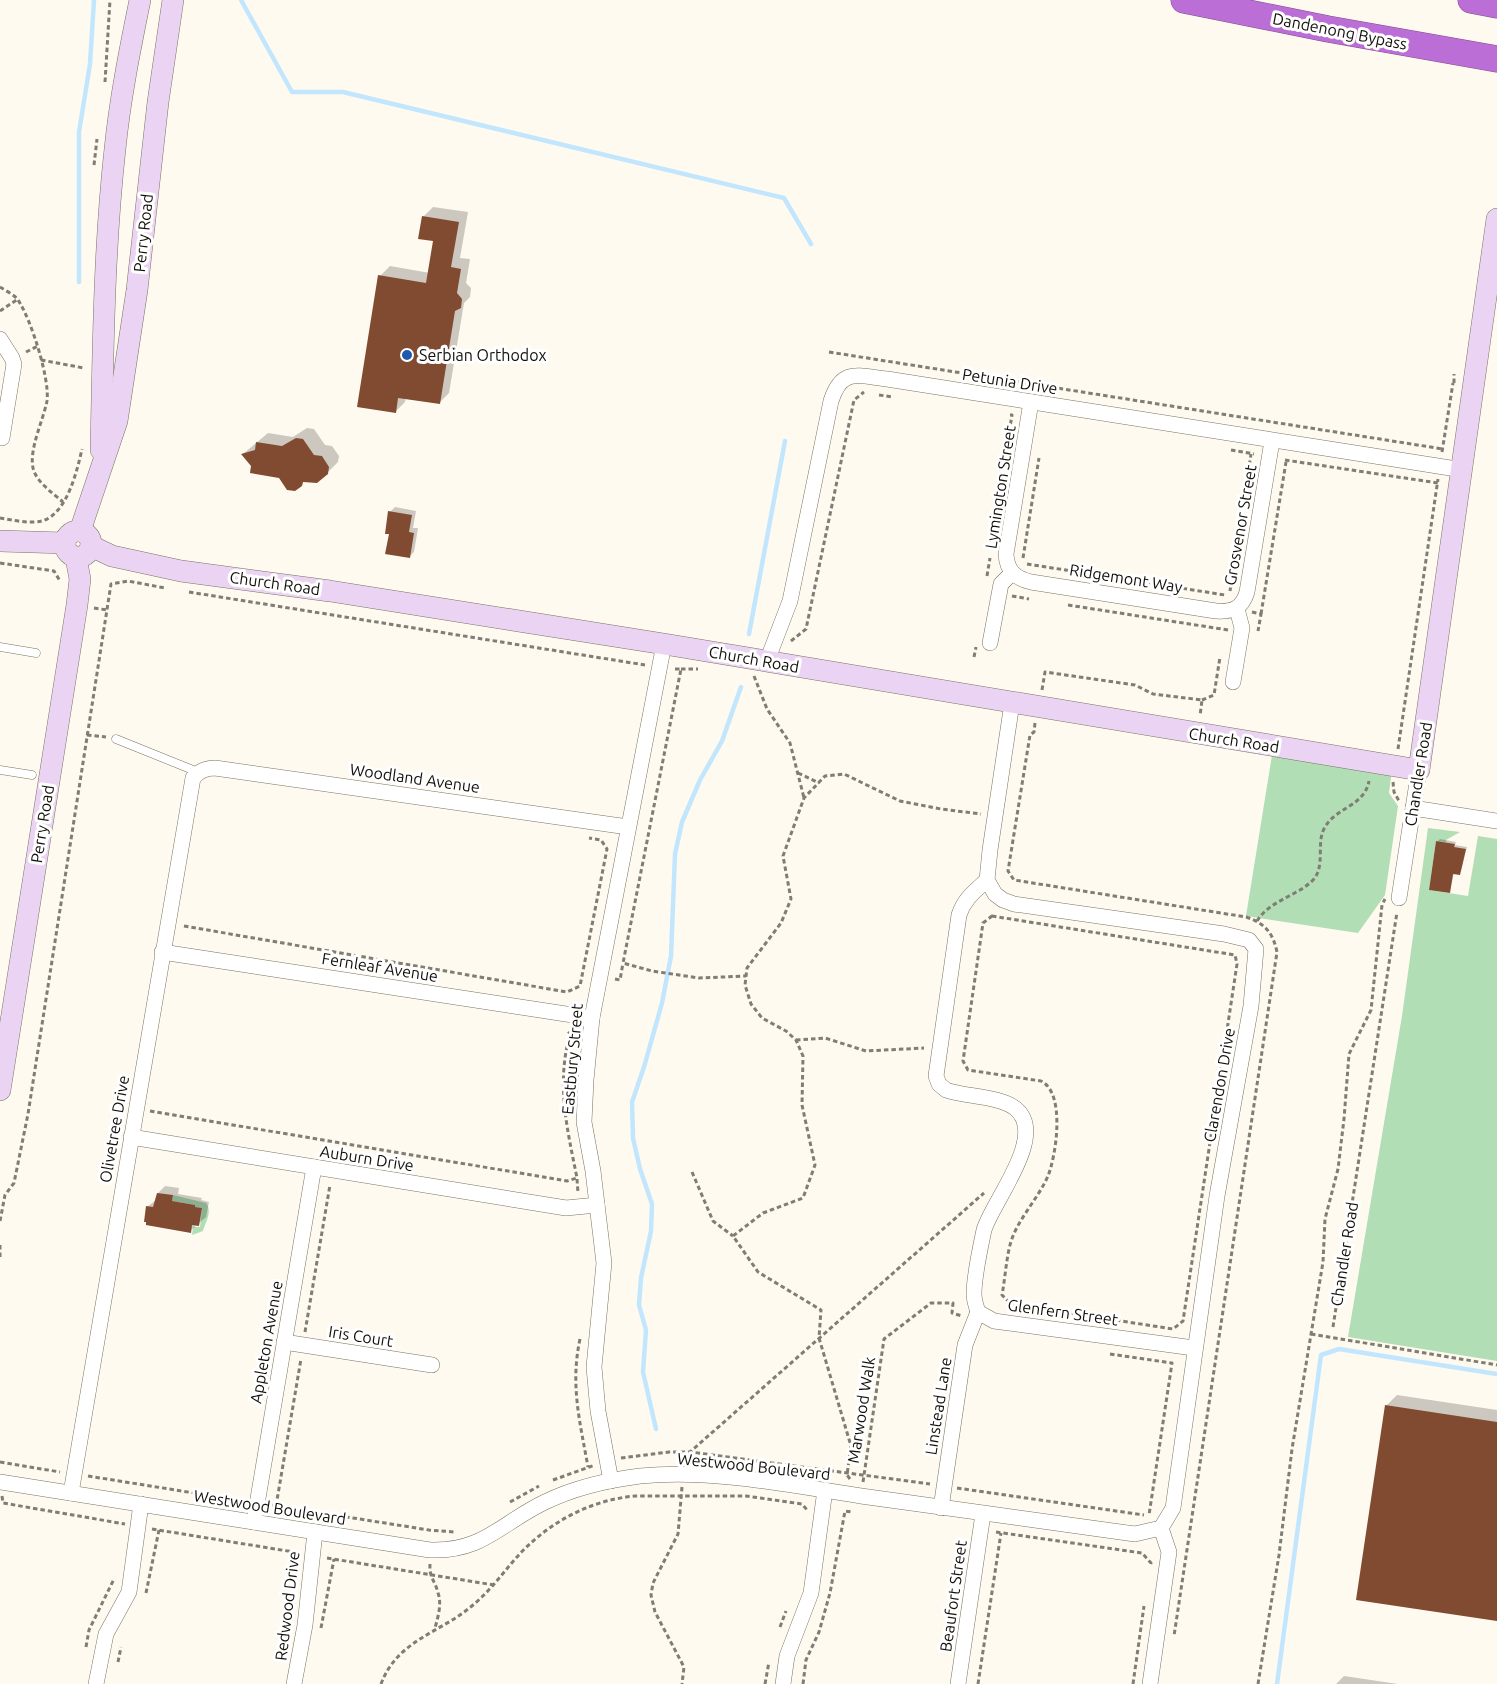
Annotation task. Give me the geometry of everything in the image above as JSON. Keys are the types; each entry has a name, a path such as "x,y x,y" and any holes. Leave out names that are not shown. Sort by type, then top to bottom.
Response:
{"highway":[{"name":"Dandenong Bypass","path":"1184,0 1328,29 1497,59"},
{"path":"1471,0 1497,5"}],"main road":[{"name":"Perry Road","path":"101,464 106,291 115,148 124,82 140,0"},
{"name":"Perry Road","path":"0,1090 77,605 80,579 78,544 101,464 117,421 137,290 158,102 173,0"},
{"name":"Chandler Road","path":"1419,770 1497,219"},
{"name":"Church Road","path":"0,541 78,544 112,556 181,571 664,644 1419,770"}],"street":[{"path":"0,339 14,364 2,438 0,438"},
{"name":"Petunia Drive","path":"766,661 790,601 831,401 839,383 848,377 865,376 1463,470"},
{"name":"Lymington Street","path":"1012,573 1008,567 1006,554 1031,402"},
{"name":"Grosvenor Street","path":"1233,682 1241,621 1233,602 1244,601 1247,592 1272,441"},
{"path":"983,645 1001,584 1012,573"},
{"name":"Ridgemont Way","path":"1012,573 1031,582 1216,611 1232,611 1233,602"},
{"name":"Eastbury Street","path":"611,1481 598,1411 594,1367 604,1263 584,1122 586,1080 592,1018 664,644"},
{"path":"978,1312 974,1293 985,1230 1018,1164 1026,1134 1026,1124 1016,1108 1005,1102 946,1090 939,1084 936,1076 959,915 962,905 987,880 1012,703"},
{"name":"Woodland Avenue","path":"198,772 206,768 215,768 628,827"},
{"name":"Chandler Road","path":"1393,898 1409,808 1419,770"},
{"name":"Olivetree Drive","path":"71,1493 138,1138 169,953 190,785 198,772"},
{"path":"1409,808 1497,821"},
{"name":"Clarendon Drive","path":"987,880 995,894 1014,904 1224,934 1249,940 1256,949 1251,1006 1217,1196 1173,1508 1161,1528"},
{"name":"Fernleaf Avenue","path":"169,953 592,1018"},
{"name":"Auburn Drive","path":"138,1138 566,1208 597,1205"},
{"name":"Appleton Avenue","path":"254,1522 314,1167"},
{"name":"Glenfern Street","path":"978,1312 994,1321 1194,1348"},
{"name":"Linstead Lane","path":"941,1508 965,1345 978,1312"},
{"name":"Iris Court","path":"284,1342 432,1365"},
{"name":"Westwood Boulevard","path":"1,1483 430,1550 446,1550 479,1542 543,1503 582,1488 641,1476 682,1475 748,1480 1135,1534 1161,1528"},
{"path":"783,1684 787,1656 811,1593 825,1490"},
{"path":"96,1684 105,1634 129,1592 131,1525 141,1504"},
{"name":"Beaufort Street","path":"958,1684 983,1514"},
{"path":"1150,1684 1169,1552 1161,1528"},
{"name":"Redwood Drive","path":"294,1684 305,1625 315,1532"}],"lane":[{"path":"0,647 36,653"},
{"path":"116,739 198,772"},
{"path":"0,770 32,775"}],"path":[{"path":"104,85 110,0"},
{"path":"94,157 98,131"},
{"path":"0,287 18,299 38,346 47,393 33,454 33,468 40,480 63,502"},
{"path":"0,311 18,299"},
{"path":"829,352 1443,449"},
{"path":"41,360 84,368"},
{"path":"1409,808 1394,792 1393,784 1453,383"},
{"path":"790,642 806,629 854,400 863,392 870,393"},
{"path":"876,394 899,398"},
{"path":"1000,413 1012,415 1007,444"},
{"path":"1233,602 1251,454"},
{"path":"1261,614 1286,460"},
{"path":"0,518 43,521"},
{"path":"992,549 985,592 1039,600"},
{"path":"0,563 54,571"},
{"path":"0,1221 5,1195 14,1183 28,1114 111,584 128,581 173,589"},
{"path":"184,591 681,669 623,963 652,971 699,978 746,976"},
{"path":"1062,604 1241,633"},
{"path":"975,657 983,645"},
{"path":"766,661 752,670 766,709 790,743 804,798"},
{"path":"1039,708 1034,732 1030,735 1008,871 1014,880 1246,917 1266,927 1272,935 1277,952 1174,1637"},
{"path":"87,735 116,739"},
{"path":"798,772 819,783"},
{"path":"733,1236 764,1213 803,1198 815,1165 802,1105 803,1056 796,1040 786,1031 762,1018 751,1004 745,985 747,968 781,923 791,900 783,855 804,798 825,776 844,774 900,801 941,809 995,815"},
{"path":"1257,921 1267,908 1313,879 1319,867 1321,837 1327,823 1363,797 1369,781"},
{"path":"169,953 180,925 567,992 580,986 607,849 601,840 578,837"},
{"path":"1257,1684 1279,1555 1292,1449 1323,1262 1325,1219 1339,1159 1347,1089 1348,1054 1371,1010 1382,905 1393,898"},
{"name":"Chandler Road","path":"1332,1327 1393,898"},
{"path":"992,916 1235,955 1237,964 1184,1321 1173,1329 1011,1304 1002,1295 1010,1243 1048,1175 1058,1124 1054,1100 1047,1084 1041,1081 968,1070 963,1061 983,923 992,916"},
{"path":"138,1138 150,1110 567,1181 577,1178 564,1115 562,1089 565,1051 570,1034 564,1024"},
{"path":"796,1040 825,1038 866,1052 939,1047"},
{"path":"692,1172 713,1221 733,1236 758,1272 821,1310 819,1338 851,1446 847,1475 861,1496"},
{"path":"682,1684 684,1667 655,1612 651,1595 653,1583 678,1534 682,1475 690,1452 992,1187"},
{"path":"0,1245 0,1260"},
{"name":"Marwood Walk","path":"861,1496 884,1339 932,1302 953,1303 952,1313 963,1316 978,1312"},
{"path":"1311,1334 1497,1365"},
{"path":"0,1462 74,1474"},
{"path":"1,1483 1,1503 494,1585"},
{"path":"381,1684 393,1663 406,1648 471,1607 494,1585 529,1544 572,1514 620,1497 746,1496 802,1504 809,1512"},
{"path":"803,1684 807,1660 819,1632 830,1593 845,1511 856,1512"},
{"path":"123,1534 131,1525"},
{"path":"981,1530 1142,1553 1150,1563 1149,1574"},
{"path":"978,1684 1001,1533"},
{"path":"430,1550 429,1575 439,1593 440,1607 435,1628"},
{"path":"320,1638 334,1559"},
{"path":"85,1656 89,1630 116,1574"},
{"path":"1133,1684 1146,1596"},
{"path":"777,1634 788,1609"},
{"path":"765,1684 771,1652"}],"green space":[{"path":"1273,749 1392,769 1389,793 1398,806 1385,895 1358,933 1246,916"},
{"path":"1428,828 1460,832 1446,842 1436,841 1429,890 1468,896 1478,836 1497,839 1497,1361 1348,1337 1402,1016"},
{"path":"173,1195 206,1203 209,1214 203,1231 192,1235 193,1227 200,1227 202,1208 172,1201"}],"building":[{"name":"Serbian Orthodox","path":"422,216 459,222 451,267 461,269 457,293 462,299 461,308 455,311 440,404 398,398 396,413 357,407 378,275 426,283 433,241 418,239"},
{"path":"296,438 303,439 314,455 322,456 329,467 328,474 317,483 303,482 302,486 295,491 287,490 279,478 250,473 251,466 241,454 255,450 256,442 282,446"},
{"path":"388,511 412,515 409,532 414,533 410,558 385,554 389,534 385,534"},
{"path":"1436,841 1455,844 1454,847 1466,849 1460,875 1453,874 1450,893 1429,890"},
{"path":"157,1193 173,1195 172,1201 202,1208 199,1226 192,1225 191,1233 146,1225 144,1222 146,1206 153,1207"},
{"path":"1385,1405 1497,1422 1497,1621 1356,1600"}],"waterway":[{"path":"79,282 79,132 90,64 94,0"},
{"path":"241,0 292,92 343,92 784,198 811,244"},
{"path":"749,634 785,441"},
{"path":"656,1429 643,1372 646,1330 639,1305 641,1278 651,1231 652,1204 640,1169 633,1138 632,1102 662,1003 671,956 675,854 682,822 700,780 722,741 741,687"},
{"path":"1277,1684 1321,1355 1339,1349 1497,1374"}],"place":[{"name":"Serbian Orthodox","path":"407,355"}]}
